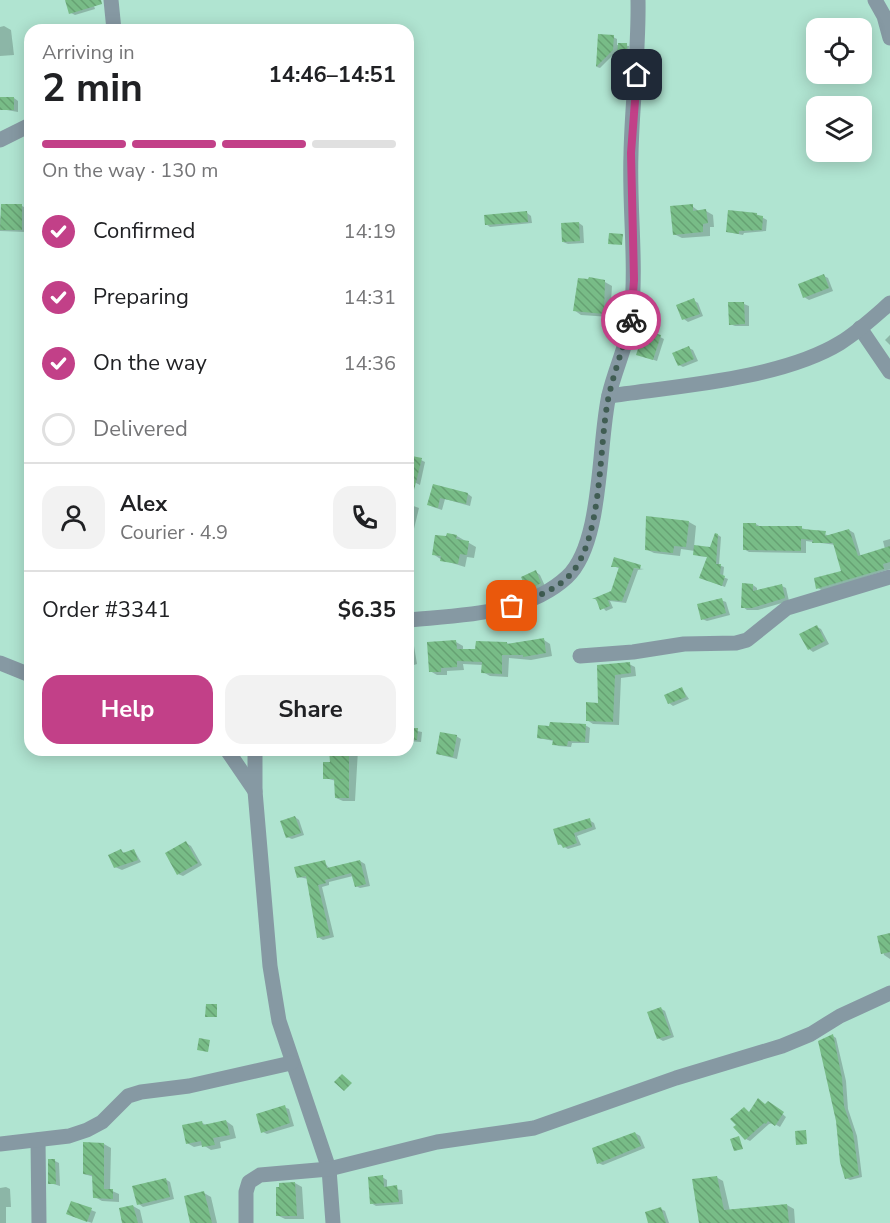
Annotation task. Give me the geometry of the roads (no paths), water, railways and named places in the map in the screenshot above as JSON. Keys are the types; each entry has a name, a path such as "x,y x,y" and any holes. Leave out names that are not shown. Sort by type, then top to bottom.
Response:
{"street":[{"path":"111,0 113,24"},
{"path":"414,619 474,613 512,606 551,590 569,576 582,558 590,536 609,396 631,319 634,280 631,153 637,75 638,0"},
{"path":"875,0 884,16 890,38"},
{"path":"0,140 24,128"},
{"path":"609,396 756,373 806,359 838,344 890,303"},
{"path":"860,328 890,372"},
{"path":"580,656 633,652 684,644 736,644 747,640 787,608 890,577"},
{"path":"1,661 24,672"},
{"path":"231,756 255,791"},
{"path":"255,756 255,791 270,966 279,1021 291,1063 329,1169 333,1223"},
{"path":"246,1223 246,1192 249,1182 260,1175 329,1169 437,1142 534,1128 676,1078 782,1046 811,1034 840,1016 890,993"},
{"path":"0,1144 38,1140 87,1130 102,1122 128,1096 141,1092 189,1086 291,1063"},
{"path":"38,1140 39,1223"}]}
